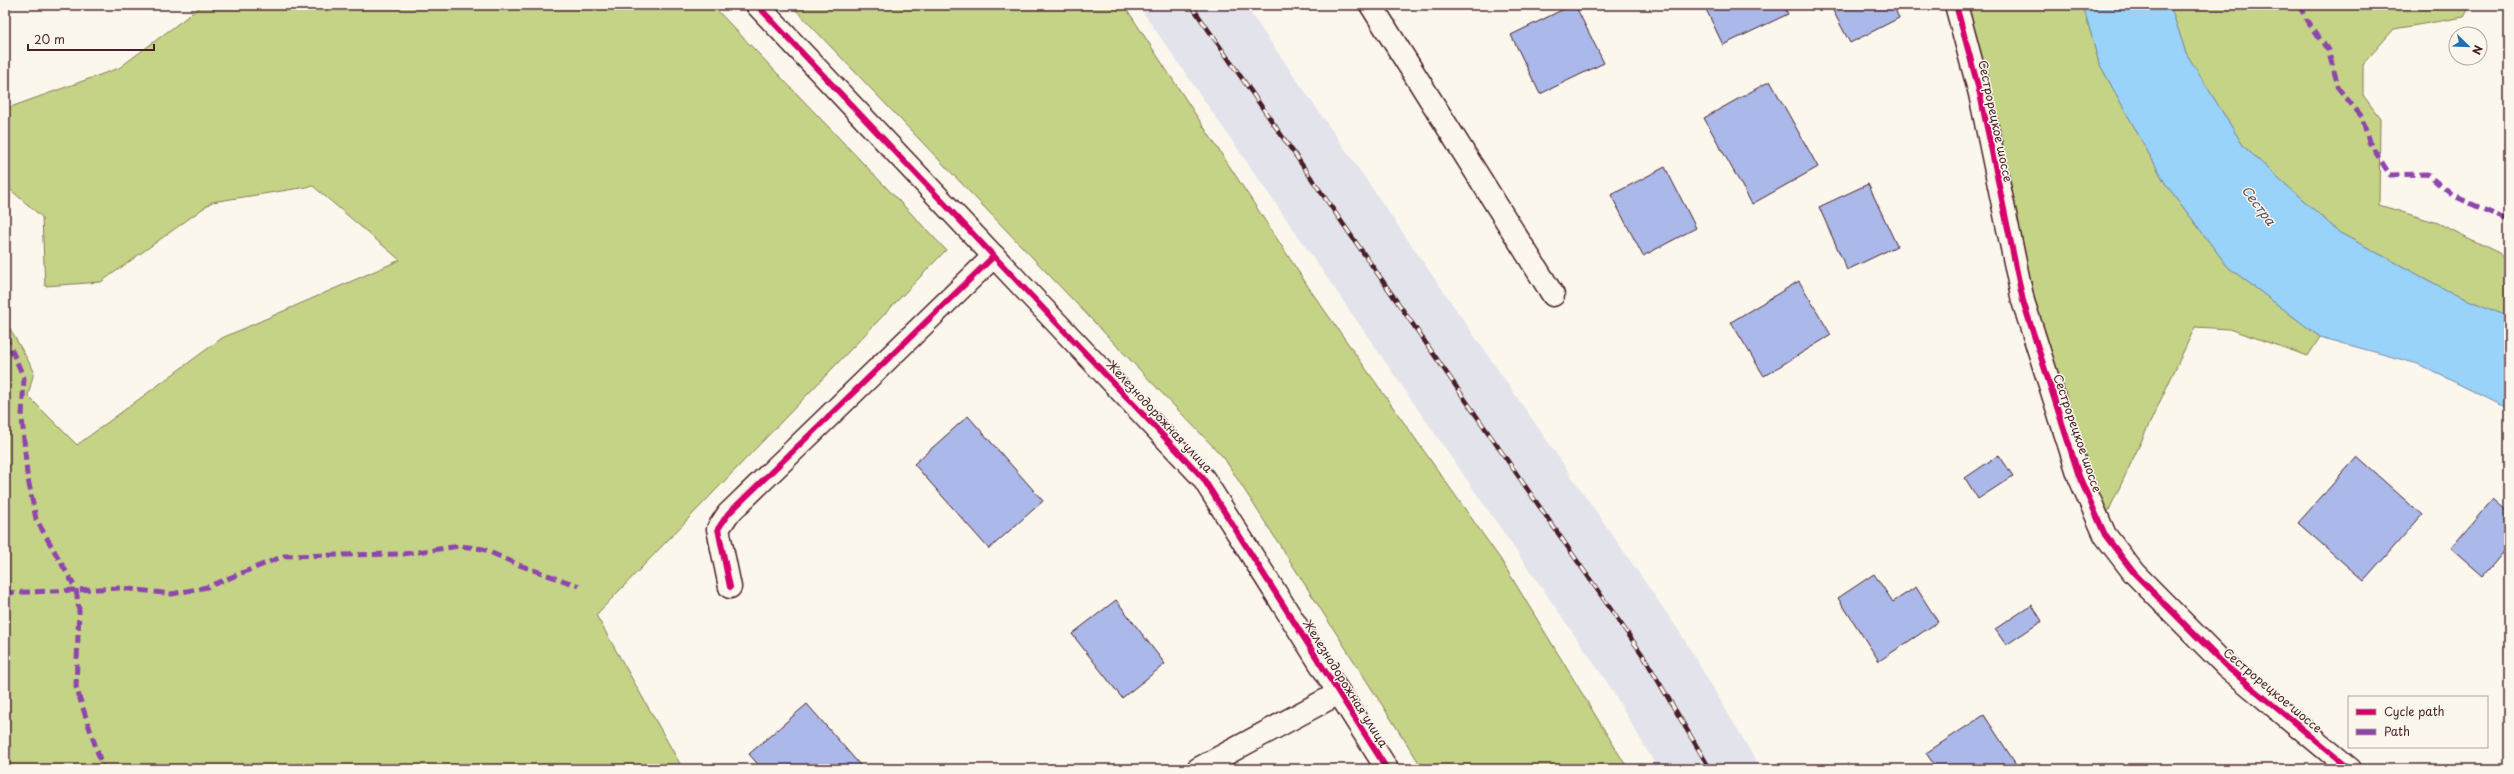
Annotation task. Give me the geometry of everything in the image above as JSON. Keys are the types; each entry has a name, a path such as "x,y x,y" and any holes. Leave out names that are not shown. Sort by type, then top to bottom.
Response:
{"street":[{"name":"Железнодорожная улица","path":"757,5 1203,478 1387,769"},
{"path":"1371,5 1553,295"},
{"name":"Сестрорецкое шоссе","path":"1956,5 1979,90 2023,301 2079,476 2105,535 2134,574 2226,666 2350,769"},
{"path":"730,587 718,529 728,514 994,256"},
{"path":"1198,769 1339,693"}],"shaded area":[{"path":"1138,5 1245,5 1681,634 1761,769 1658,769 1607,682"}],"green space":[{"path":"203,5 712,5 946,250 596,615 683,769 5,769 5,326 9,327 34,371 28,396 77,445 222,338 400,260 313,186 212,202 101,282 45,286 42,217 5,185 5,109 119,68"},
{"path":"791,5 1124,5 1313,294 1501,560 1628,769 1423,769 1224,458"},
{"path":"1956,5 2083,5 2099,63 2165,183 2228,267 2320,337 2308,356 2229,329 2195,327 2101,527 2073,471"},
{"path":"2170,5 2471,5 2464,17 2394,29 2363,64 2363,95 2380,118 2379,205 2438,223 2509,258 2509,317 2454,294 2340,233 2244,147 2186,53"}],"water":[{"name":"Сестра","path":"2083,5 2170,5 2186,53 2244,147 2340,233 2454,294 2509,317 2509,409 2418,364 2320,337 2228,267 2165,183 2099,63"}],"building":[{"path":"1572,5 1575,5 1604,63 1540,94 1511,35"},
{"path":"1704,5 1783,5 1788,14 1723,45"},
{"path":"1830,5 1893,5 1899,18 1850,43"},
{"path":"1770,81 1818,167 1752,204 1704,118"},
{"path":"1665,167 1696,228 1643,256 1611,195"},
{"path":"1868,184 1897,246 1847,270 1819,207"},
{"path":"1799,281 1831,335 1764,376 1731,322"},
{"path":"968,416 1043,501 989,549 914,464"},
{"path":"1999,455 2013,476 1978,499 1965,478"},
{"path":"2357,457 2422,515 2364,581 2298,523"},
{"path":"2493,499 2509,513 2509,546 2483,576 2451,548"},
{"path":"1874,574 1893,602 1916,587 1938,622 1879,661 1838,598"},
{"path":"1116,600 1165,664 1122,698 1072,634"},
{"path":"2032,605 2042,621 2006,645 1995,629"},
{"path":"807,704 860,765 855,769 762,769 749,754"},
{"path":"1984,715 2019,769 1937,769 1926,753"}],"railway":[{"path":"1191,5 1644,657 1710,769"}],"marked path":[{"path":"2299,5 2307,21 2328,50 2339,89 2362,117 2369,142 2390,175 2427,174 2452,195 2509,221"},
{"path":"5,335 24,378 22,417 27,474 36,519 76,589 79,610 76,687 103,769"},
{"path":"5,593 121,588 172,594 207,587 284,556 403,554 460,546 483,549 519,565 579,586"}],"cycle path":[{"path":"757,5 1203,478 1387,769"},
{"path":"1956,5 1980,94 2023,301 2079,476 2105,535 2134,573 2226,666 2350,769"},
{"path":"730,587 718,529 728,514 994,256"}]}
